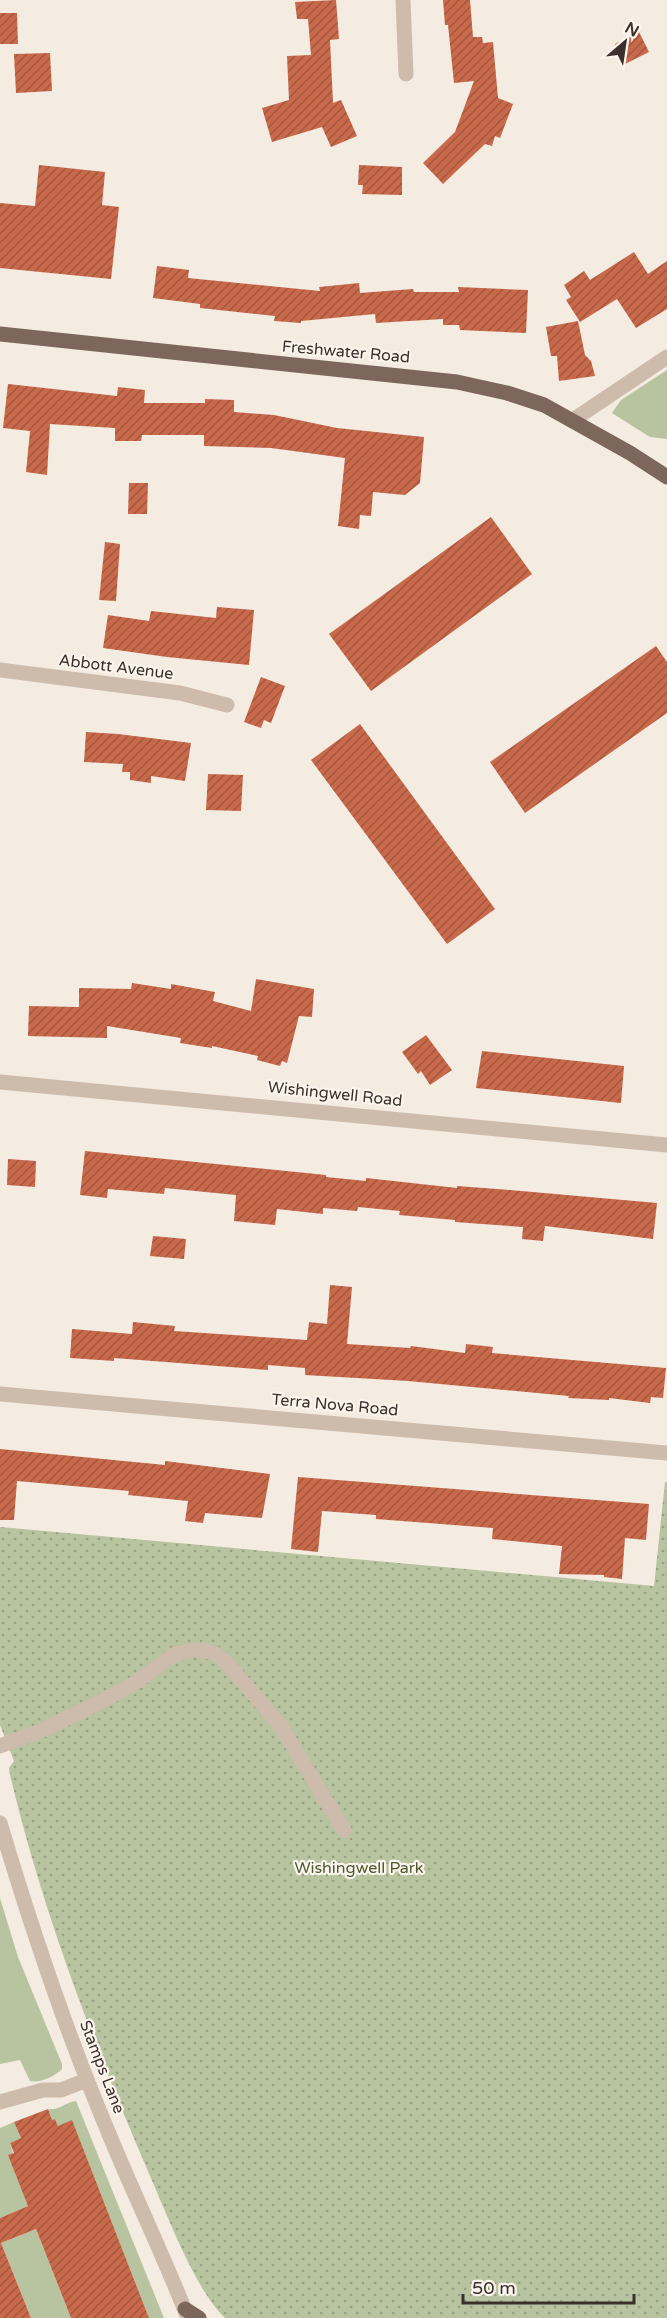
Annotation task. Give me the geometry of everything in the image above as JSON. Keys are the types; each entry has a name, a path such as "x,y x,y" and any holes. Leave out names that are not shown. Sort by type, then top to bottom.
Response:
{"main road":[{"name":"Freshwater Road","path":"0,334 457,382 507,393 544,405 667,477"},
{"path":"187,2314 199,2318"}],"street":[{"path":"403,0 406,74"},
{"path":"573,420 667,357"},
{"name":"Abbott Avenue","path":"0,670 180,693 227,705"},
{"name":"Wishingwell Road","path":"0,1082 667,1145"},
{"name":"Terra Nova Road","path":"0,1394 667,1453"},
{"path":"0,1746 43,1730 104,1700 135,1683 175,1654 182,1651 206,1651 216,1654 227,1663 280,1725 344,1830"},
{"name":"Stamps Lane","path":"0,1823 29,1921 87,2080 187,2314"},
{"path":"0,2102 43,2090 61,2090 87,2080"}],"green space":[{"path":"667,370 667,439 650,437 612,413 621,400"},
{"name":"Wishingwell Park","path":"665,1482 667,1482 667,2318 225,2318 195,2275 170,2222 93,2038 39,1881 10,1775 9,1768 14,1761 0,1725 0,1527 654,1586"},
{"path":"0,1898 18,1957 62,2064 59,2072 42,2080 30,2081 20,2060 0,2064"},
{"path":"76,2101 164,2318 149,2318 72,2121 58,2126 55,2119 52,2120 48,2109 55,2109"},
{"path":"14,2122 21,2138 10,2143 28,2206 0,2218 0,2128"},
{"path":"36,2229 71,2318 31,2318 1,2243"}],"building":[{"path":"336,0 339,39 330,40 333,103 341,100 357,136 331,147 322,127 272,142 262,108 289,100 287,56 311,55 308,19 297,19 295,2"},
{"path":"443,0 470,0 473,37 482,37 483,43 493,42 498,98 513,104 500,138 495,136 492,146 485,144 443,184 423,163 455,132 474,81 454,83"},
{"path":"0,13 17,13 18,44 0,44"},
{"path":"639,32 649,52 625,64 615,44"},
{"path":"50,53 52,91 16,93 14,54"},
{"path":"39,165 105,172 102,205 119,207 111,279 0,268 0,203 35,206"},
{"path":"359,165 402,167 402,195 362,194 363,185 358,185"},
{"path":"634,252 648,274 667,261 667,309 636,328 617,299 580,322 566,300 571,297 564,285 584,271 590,280"},
{"path":"157,266 189,270 188,278 320,291 319,287 359,283 360,293 413,289 414,292 459,292 458,287 528,290 526,333 460,330 459,325 443,325 443,319 376,323 375,314 301,321 301,323 274,321 275,316 200,308 200,304 153,298"},
{"path":"578,321 585,355 591,361 595,376 559,381 557,356 551,356 546,327"},
{"path":"8,384 117,396 118,387 145,390 144,403 205,403 205,399 234,400 234,412 274,415 337,428 424,437 420,483 405,495 373,492 371,516 360,515 359,529 338,526 345,458 271,448 204,446 204,435 142,435 141,441 115,441 115,428 50,424 47,475 26,472 30,431 3,428"},
{"path":"129,483 148,483 147,514 128,514"},
{"path":"491,517 532,574 371,691 329,634"},
{"path":"105,542 120,544 116,601 99,600"},
{"path":"217,607 254,610 249,665 103,648 108,615 149,621 151,611 216,618"},
{"path":"656,646 667,662 667,713 525,813 490,762"},
{"path":"261,677 285,686 271,723 264,720 261,728 244,722"},
{"path":"360,724 495,909 447,944 311,760"},
{"path":"86,732 191,743 185,781 151,776 151,783 130,780 130,772 122,772 123,764 84,762"},
{"path":"208,774 243,775 241,811 206,810"},
{"path":"256,979 314,989 312,1017 299,1016 287,1063 282,1061 280,1066 257,1060 258,1056 212,1046 212,1048 180,1043 181,1038 107,1026 107,1038 28,1036 29,1006 79,1007 79,988 131,989 132,983 171,989 171,984 215,992 213,1001 251,1011"},
{"path":"426,1035 452,1070 430,1085 421,1071 418,1074 402,1052"},
{"path":"482,1051 624,1066 621,1103 476,1088"},
{"path":"85,1151 366,1181 366,1178 457,1188 457,1186 657,1203 653,1239 545,1226 543,1241 522,1239 523,1227 455,1222 455,1220 399,1215 400,1211 358,1207 357,1211 323,1208 323,1214 277,1209 275,1225 234,1221 236,1195 165,1188 164,1194 108,1189 107,1198 80,1195"},
{"path":"8,1159 36,1161 35,1187 7,1185"},
{"path":"153,1236 186,1239 184,1259 150,1256"},
{"path":"330,1285 352,1287 347,1344 410,1348 411,1346 465,1353 466,1344 493,1347 492,1353 666,1368 663,1398 651,1397 650,1403 609,1398 609,1400 568,1398 569,1396 408,1381 305,1375 305,1368 268,1365 268,1370 114,1358 114,1361 70,1358 72,1329 132,1334 133,1322 175,1326 174,1331 307,1340 309,1322 327,1324"},
{"path":"0,1449 165,1465 165,1461 270,1474 262,1518 205,1513 203,1523 185,1521 188,1501 128,1495 129,1491 17,1481 14,1520 0,1520"},
{"path":"298,1477 649,1504 646,1540 625,1538 622,1579 604,1577 604,1575 559,1574 562,1546 492,1539 493,1528 376,1519 376,1515 322,1511 318,1552 291,1549"},
{"path":"48,2109 52,2120 55,2119 58,2126 72,2120 149,2318 71,2318 36,2229 1,2243 31,2318 0,2318 0,2218 28,2206 8,2155 14,2153 10,2143 21,2138 14,2122"}]}
